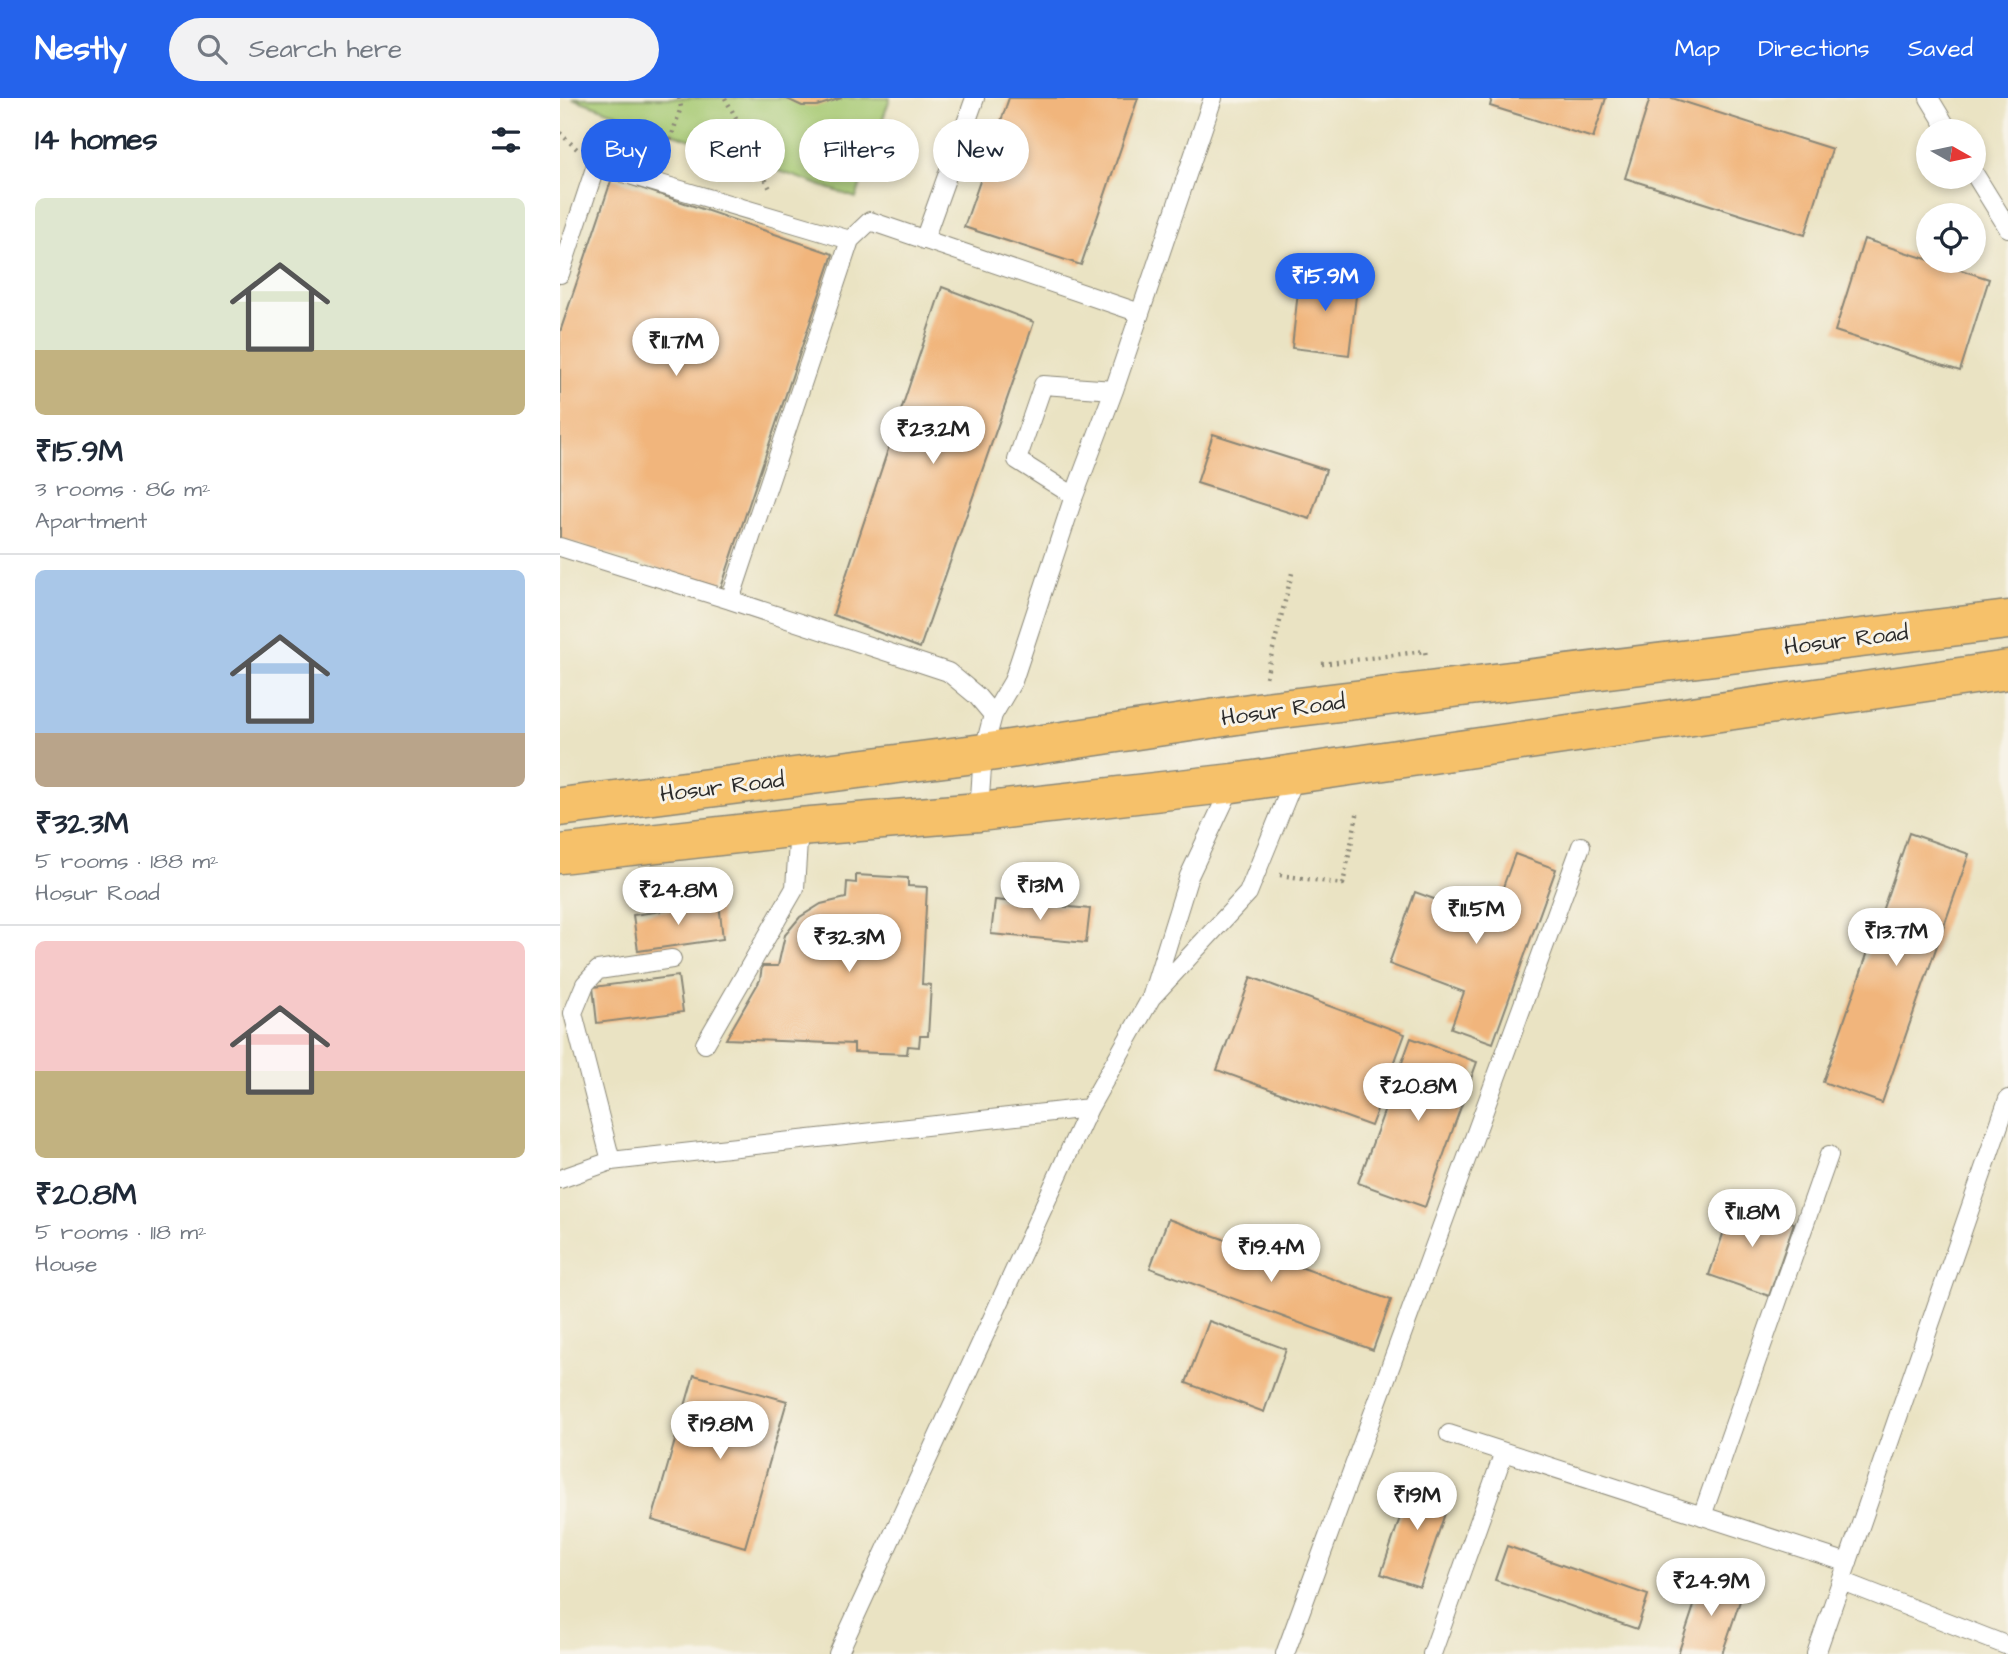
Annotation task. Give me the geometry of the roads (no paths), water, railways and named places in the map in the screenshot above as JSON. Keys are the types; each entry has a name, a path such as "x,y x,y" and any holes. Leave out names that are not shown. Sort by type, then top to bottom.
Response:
{"main road":[{"name":"Hosur Road","path":"560,807 983,753 1257,712 2008,620"},
{"path":"560,854 799,827 979,812 1296,775 2008,670"}],"lane":[{"path":"924,240 975,98"},
{"path":"979,812 983,753 993,715 1013,681 1074,496 1114,390 1213,98"},
{"path":"1928,98 1941,119"},
{"path":"560,274 596,165 850,240"},
{"path":"1984,189 2008,228"},
{"path":"730,600 850,240 870,222 1140,313"},
{"path":"1074,496 1017,460 1043,385 1114,390"},
{"path":"560,547 948,672 977,696 993,715"},
{"path":"1151,998 1248,893 1296,775"},
{"path":"838,1654 1088,1108 1151,998 1189,876 1233,783"},
{"path":"705,1044 795,888 799,827"},
{"path":"1285,1654 1581,846"},
{"path":"611,1161 573,1013 585,984 598,970 672,959"},
{"path":"1816,1654 2008,1099"},
{"path":"560,1179 611,1161 1088,1108"},
{"path":"1702,1516 1829,1155"},
{"path":"1449,1434 1848,1563"},
{"path":"1432,1654 1504,1452"},
{"path":"1842,1581 2008,1646"}]}
